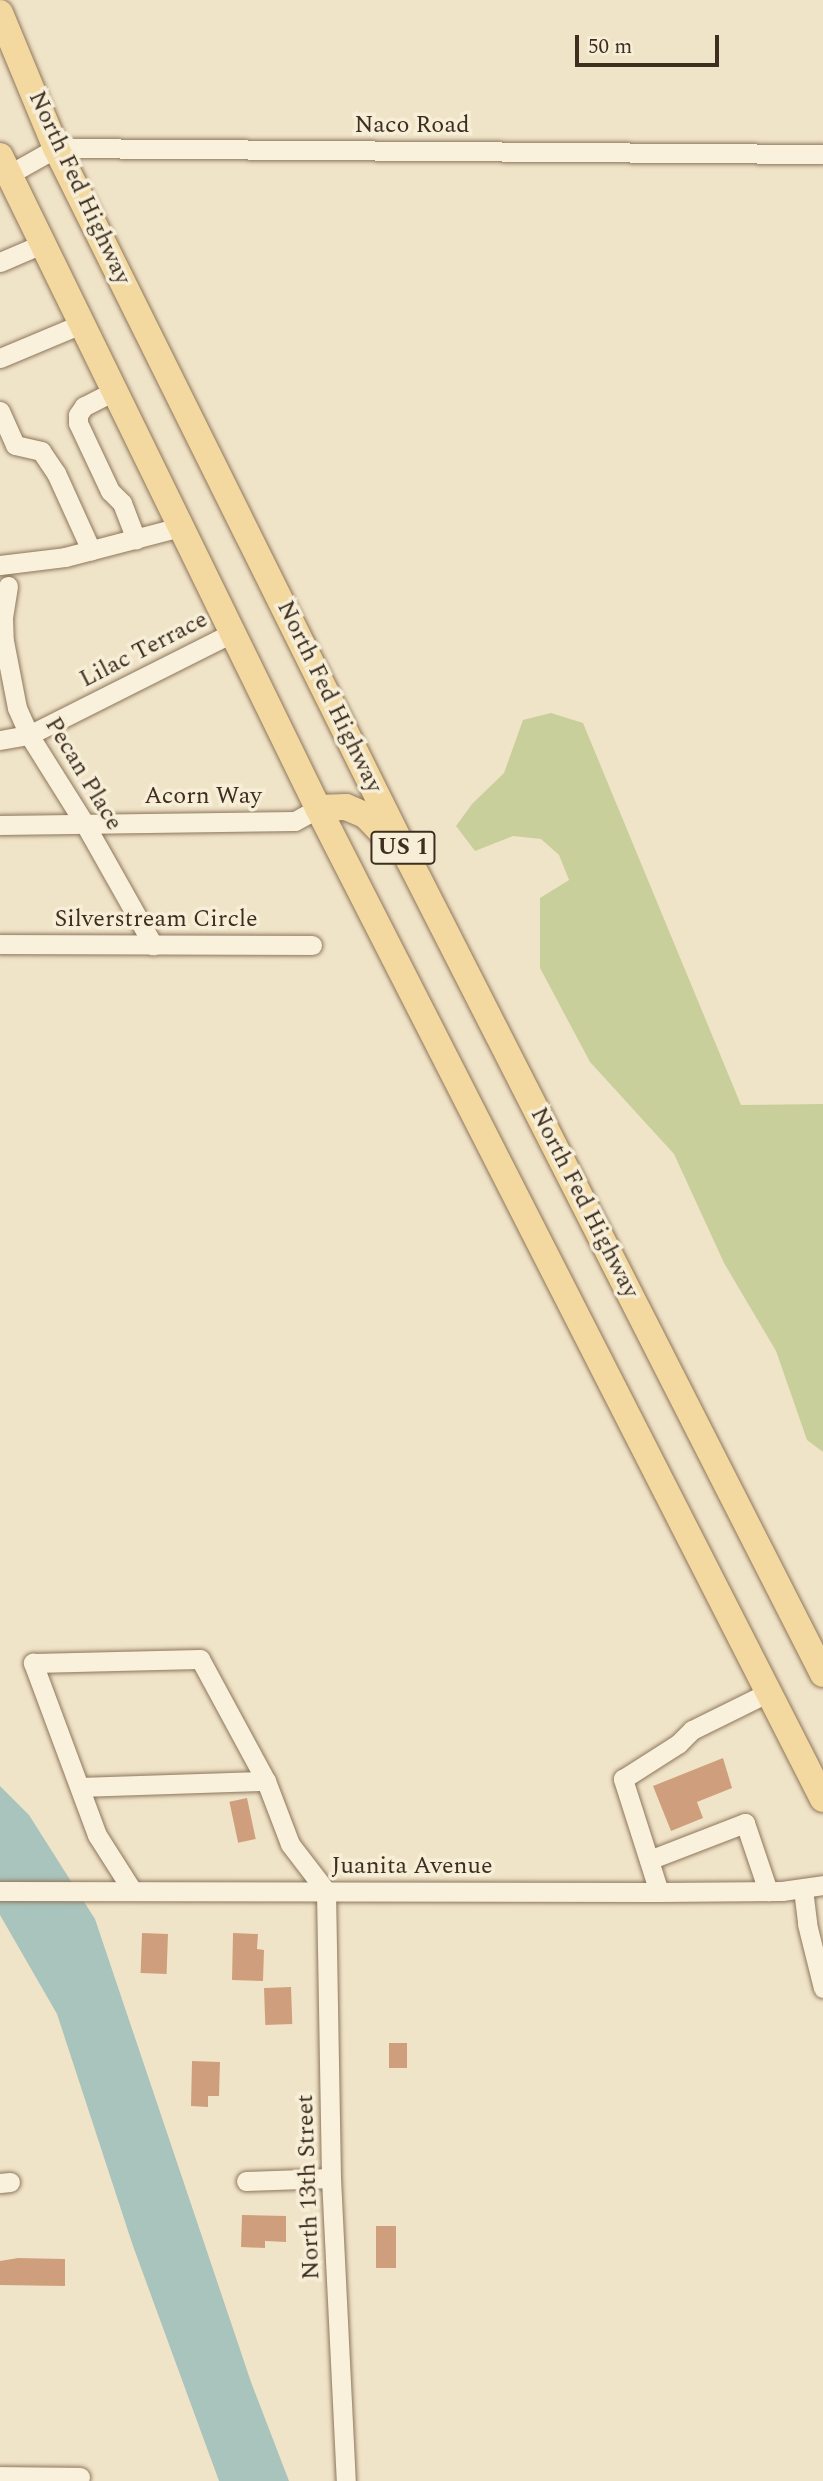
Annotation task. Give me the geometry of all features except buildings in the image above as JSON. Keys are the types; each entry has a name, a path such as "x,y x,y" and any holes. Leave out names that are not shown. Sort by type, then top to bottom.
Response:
{"main road":[{"name":"North Fed Highway","path":"0,13 56,148 409,860 823,1674"},
{"name":"US 1","path":"3,169 318,808 823,1798"},
{"path":"318,808 346,807 365,815 409,860"}],"street":[{"name":"Naco Road","path":"3,169 56,148 823,154"},
{"path":"0,262 42,244"},
{"path":"0,358 81,324"},
{"path":"114,391 84,406 78,415 78,423 110,491 122,503 136,539"},
{"path":"0,411 15,445 41,451 56,473 91,550"},
{"path":"0,565 65,557 180,527"},
{"name":"Pecan Place","path":"8,586 2,618 17,708 29,735 86,826 153,945"},
{"name":"Lilac Terrace","path":"0,740 29,735 232,633"},
{"name":"Acorn Way","path":"0,825 86,826 118,822 295,821 318,808"},
{"name":"Silverstream Circle","path":"0,944 312,945"},
{"path":"132,1890 97,1835 33,1662 200,1659 266,1781 290,1844 326,1891"},
{"path":"659,1892 623,1779 678,1744 692,1730 769,1692"},
{"path":"81,1787 266,1781"},
{"path":"649,1860 746,1823 768,1891"},
{"name":"Juanita Avenue","path":"0,1891 659,1892 768,1891 823,1885"},
{"path":"803,1889 807,1924 823,1988"},
{"name":"North 13th Street","path":"326,1891 331,2178 346,2481"},
{"path":"246,2180 331,2178"},
{"path":"0,2476 80,2477"}],"green space":[{"path":"551,713 583,723 741,1105 823,1104 823,1452 807,1440 776,1351 724,1263 674,1154 590,1062 540,968 540,898 569,880 559,855 541,839 513,836 475,851 456,826 472,804 504,773 523,720"}],"water":[{"path":"0,1786 29,1815 95,1919 251,2382 289,2481 219,2481 133,2246 57,2014 0,1915"}]}
